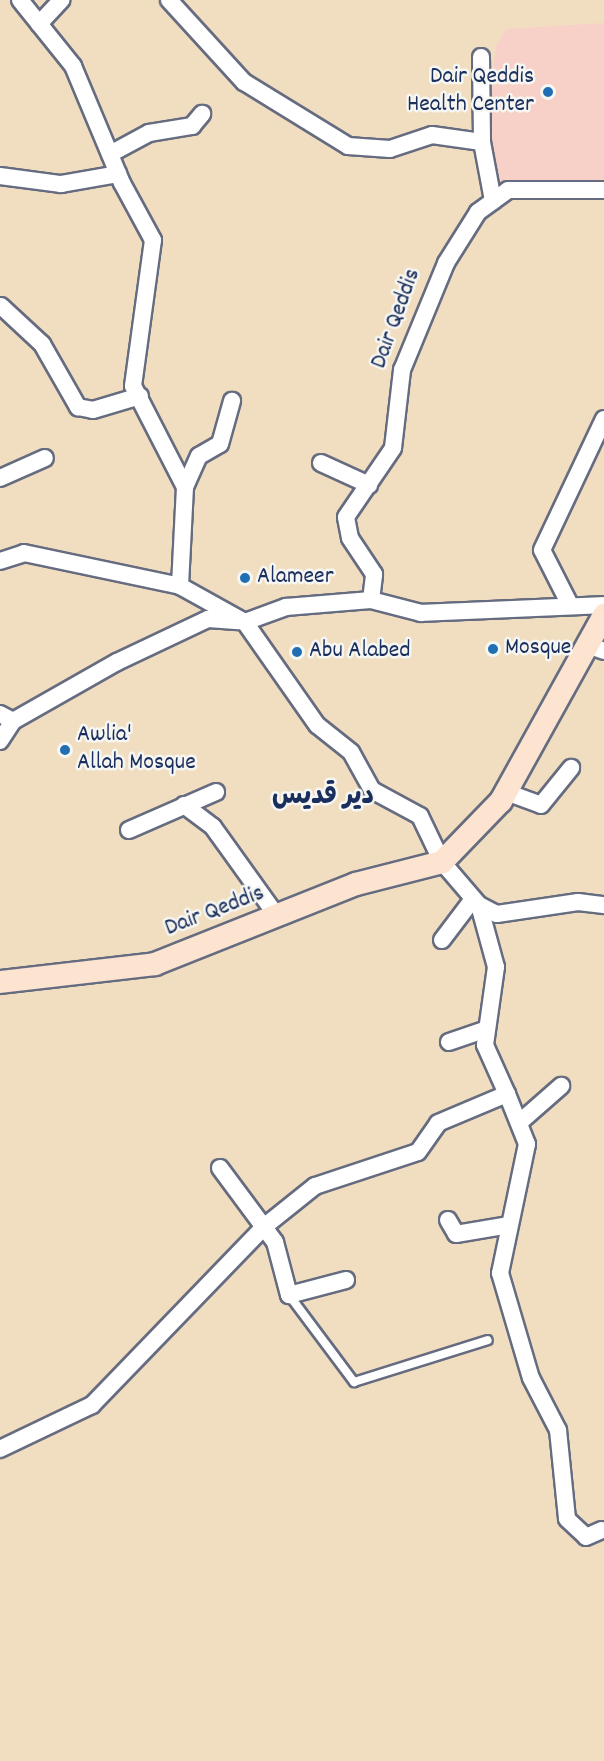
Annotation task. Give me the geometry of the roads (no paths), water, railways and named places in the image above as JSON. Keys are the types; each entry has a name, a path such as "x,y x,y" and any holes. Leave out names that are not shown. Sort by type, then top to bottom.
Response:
{"main road":[{"path":"442,862 506,792 596,648 604,615"},
{"name":"Dair Qeddis","path":"0,982 155,964 356,884 442,862"}],"street":[{"path":"20,0 73,66 118,174 153,240 133,386 185,487"},
{"path":"39,24 61,0"},
{"path":"169,0 244,82 348,146 390,149 432,135 482,142"},
{"path":"481,57 482,142 493,201"},
{"path":"110,154 149,133 192,126 202,114"},
{"path":"0,176 61,184 118,174"},
{"name":"Dair Qeddis","path":"371,600 374,574 350,538 346,517 393,448 402,370 446,263 478,212 508,190 604,190"},
{"path":"1,306 42,344 78,407 93,410 140,396"},
{"path":"180,586 185,487 199,456 220,444 232,400"},
{"path":"569,603 542,550 604,419"},
{"path":"0,478 45,458"},
{"path":"321,463 369,485"},
{"path":"0,561 24,553 180,586 245,622 316,725 351,752 372,790 420,816 442,862 476,902 496,967 484,1030 507,1094 520,1122 527,1159 509,1225 500,1273 531,1378 558,1430 563,1506 579,1533 586,1537 602,1530"},
{"path":"0,741 7,718 208,619 245,622 286,607 371,600 421,613 569,603 604,605"},
{"path":"506,792 541,805 571,768"},
{"path":"129,830 216,792"},
{"path":"184,805 213,827 277,916"},
{"path":"476,902 507,914 578,902 604,905"},
{"path":"442,940 476,902"},
{"path":"449,1042 484,1030"},
{"path":"520,1122 561,1086"},
{"path":"0,1449 92,1405 265,1226 315,1186 418,1152 438,1124 507,1094"},
{"path":"220,1168 265,1226 289,1295 346,1280"},
{"path":"448,1220 456,1234 509,1225"}],"lane":[{"path":"289,1295 354,1382 488,1340"}],"place":[{"name":"Dair Qeddis Health Center","path":"548,92"},
{"name":"Alameer","path":"245,578"},
{"name":"Mosque","path":"493,649"},
{"name":"Abu Alabed","path":"297,652"},
{"name":"Awlia' Allah Mosque","path":"65,750"}],"district":[{"name":"دير قديس","path":"323,798"}]}
